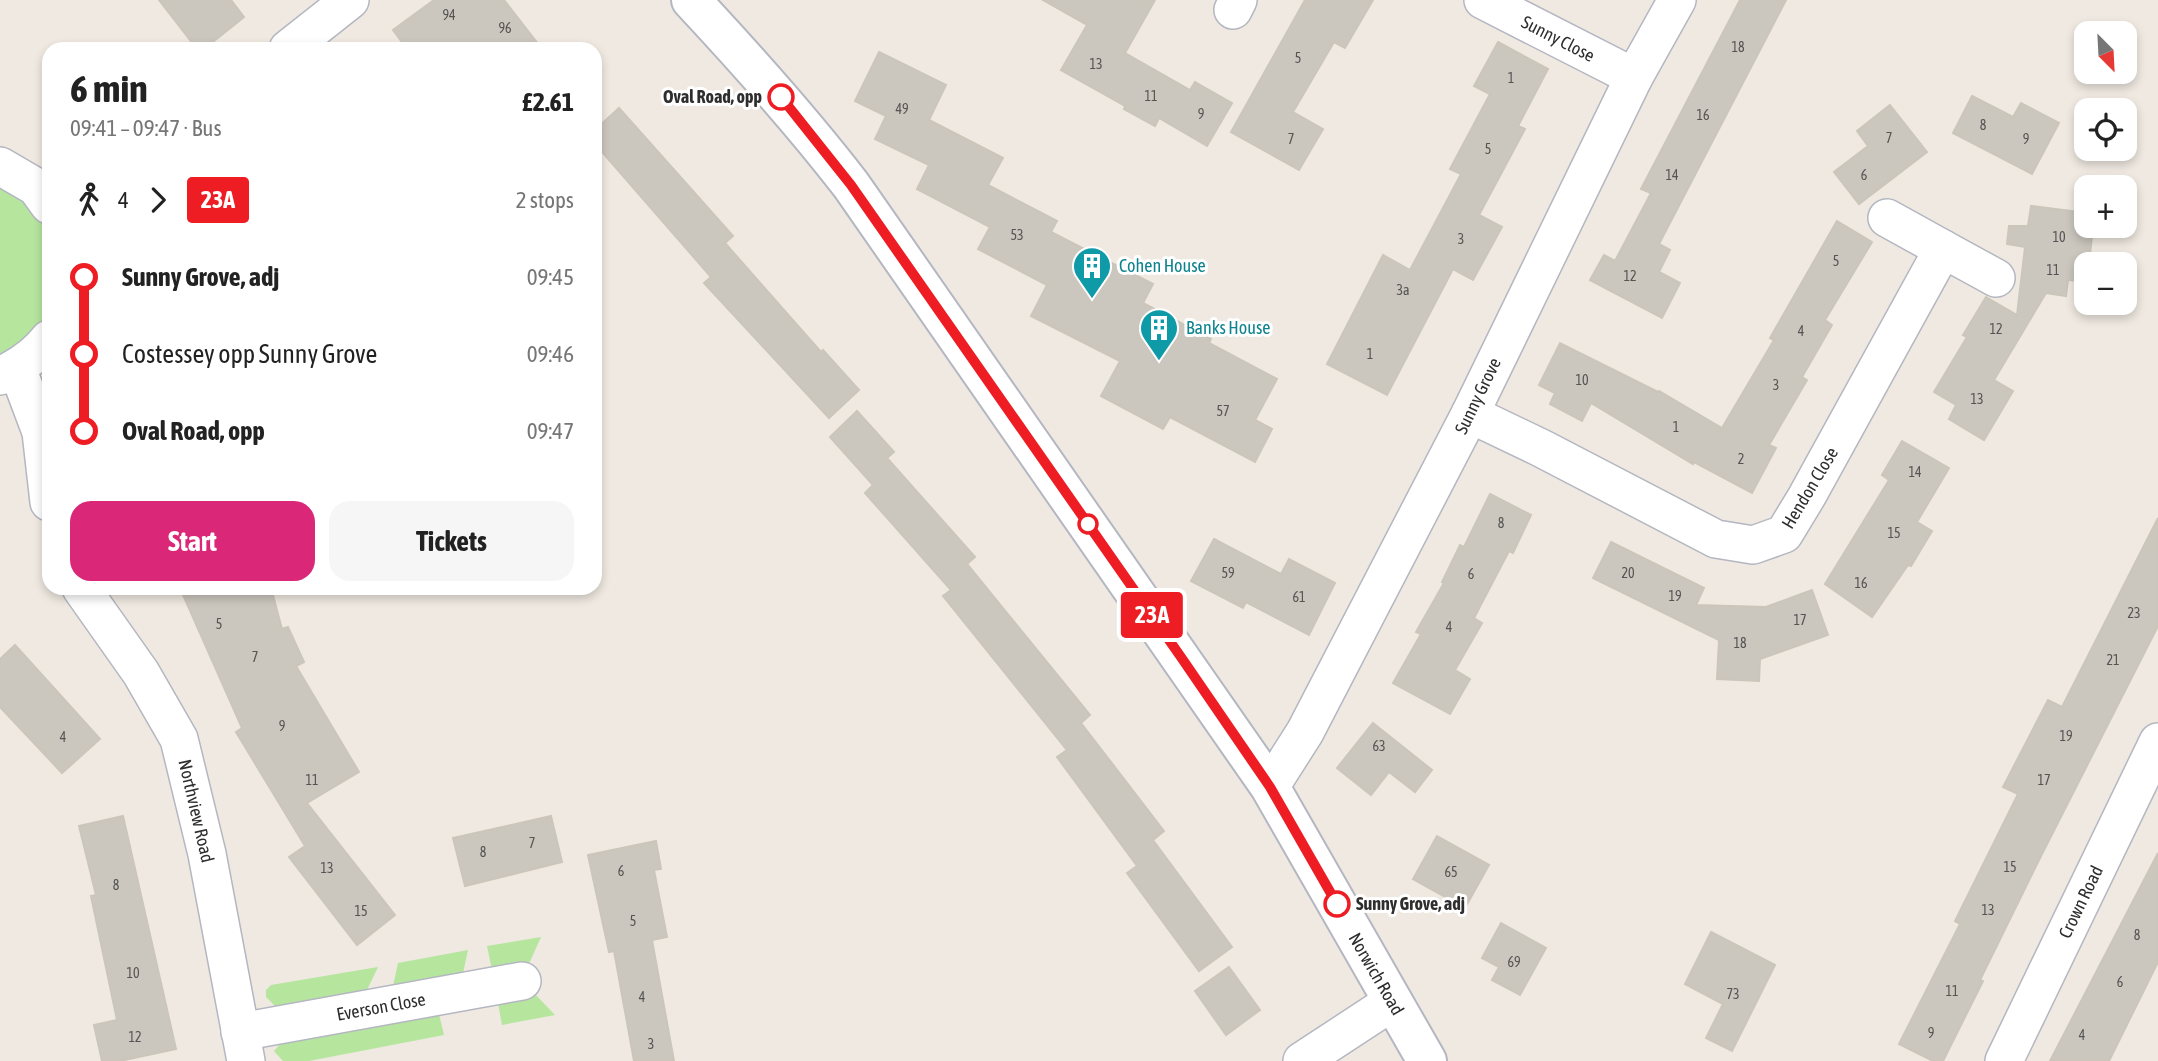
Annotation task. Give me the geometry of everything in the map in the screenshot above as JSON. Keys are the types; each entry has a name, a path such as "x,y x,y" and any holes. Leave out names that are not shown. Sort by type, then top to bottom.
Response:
{"street":[{"path":"297,42 350,0"},
{"name":"Norwich Road","path":"691,0 810,131 851,185 1270,787 1427,1061"},
{"name":"Sunny Close","path":"1483,0 1634,78"},
{"name":"Sunny Grove","path":"1270,787 1305,732 1469,414 1634,78 1676,0"},
{"path":"0,166 36,187 42,195"},
{"path":"1887,218 1996,278"},
{"name":"Hendon Close","path":"1469,414 1541,448 1716,539 1753,545 1784,534 1943,249"},
{"path":"42,349 8,372 41,432 42,441"},
{"name":"Northview Road","path":"85,595 141,673 179,738 207,854 243,1047"},
{"name":"Crown Road","path":"2004,1061 2158,742"},
{"name":"Everson Close","path":"243,1047 522,981"},
{"path":"1302,1061 1392,1002"}],"green space":[{"path":"0,186 13,192 36,211 42,222 42,321 21,346 0,358"},
{"path":"541,937 528,966 493,975 487,946"},
{"path":"468,950 462,978 392,991 398,963"},
{"path":"378,967 364,996 294,1009 275,1006 266,997 266,990 271,985"},
{"path":"532,991 555,1015 502,1025 497,998"},
{"path":"438,1010 444,1035 309,1061 283,1061 274,1051 283,1041"}],"building":[{"path":"159,0 231,0 244,17 213,42 192,42"},
{"path":"434,0 504,0 537,42 402,42 393,30"},
{"path":"1043,0 1155,0 1125,53 1190,90 1195,82 1232,103 1207,146 1159,118 1155,126 1061,70 1087,25"},
{"path":"1305,0 1373,0 1345,48 1334,42 1293,112 1323,129 1299,170 1231,132"},
{"path":"1740,0 1786,0 1659,244 1670,250 1659,272 1680,283 1662,318 1590,280 1604,255 1615,261 1651,193 1641,189"},
{"path":"1498,42 1548,69 1518,126 1525,129 1479,215 1502,227 1473,280 1453,269 1387,395 1327,364 1383,255 1410,270 1461,174 1450,169 1490,94 1474,86"},
{"path":"879,52 946,85 929,120 1003,158 988,185 1057,221 1051,232 1153,284 1143,303 1211,339 1209,343 1277,379 1255,420 1272,429 1255,462 1170,417 1163,429 1101,396 1120,361 1031,316 1047,285 978,249 990,227 917,189 929,165 875,139 886,116 855,101"},
{"path":"1972,96 2013,117 2021,103 2059,123 2032,174 1953,133"},
{"path":"1890,105 1927,152 1859,204 1834,172 1868,146 1857,131"},
{"path":"619,108 733,236 725,243 821,352 823,350 859,390 829,418 704,283 711,277 602,152 602,124"},
{"path":"2031,206 2074,211 2074,238 2092,238 2090,252 2074,252 2074,280 2068,280 2066,296 2046,293 1994,380 2013,391 1984,440 1949,419 1956,405 1934,392 1967,337 1963,335 1986,297 2017,315 2025,247 2007,244 2009,226 2028,226"},
{"path":"1837,221 1872,242 1825,320 1832,325 1802,377 1807,380 1769,445 1776,448 1752,493 1694,462 1693,464 1591,403 1582,421 1550,404 1555,393 1539,385 1560,343 1659,391 1722,428 1774,340 1770,338"},
{"path":"857,411 894,452 887,458 975,557 967,564 1090,715 1081,723 1164,831 1153,840 1232,947 1199,971 1127,873 1137,866 1057,757 1067,750 943,596 951,590 865,493 873,485 830,437"},
{"path":"1902,441 1949,468 1917,522 1932,531 1911,566 1908,565 1872,617 1825,584 1889,480 1882,475"},
{"path":"1490,494 1531,515 1513,553 1509,551 1474,618 1482,623 1455,670 1470,679 1450,714 1393,683 1421,634 1416,632 1444,583 1442,582 1460,545 1464,547"},
{"path":"2158,518 2158,626 2041,856 1943,1061 1933,1061 1899,1044 1960,924 1955,921 2018,794 2003,787 2048,700 2062,707"},
{"path":"1214,539 1281,574 1289,559 1335,583 1309,635 1246,602 1243,608 1191,581"},
{"path":"1611,542 1704,588 1696,605 1766,607 1812,590 1828,635 1760,659 1759,681 1717,679 1719,640 1593,578"},
{"path":"183,595 273,595 282,629 288,627 304,662 296,666 359,772 307,803 395,915 357,945 289,857 305,846 236,732 242,728"},
{"path":"15,645 100,739 62,773 0,707 0,659"},
{"path":"1373,723 1432,770 1415,792 1389,772 1371,795 1337,768"},
{"path":"123,816 176,1049 120,1061 102,1061 94,1025 117,1020 91,896 96,895 79,826"},
{"path":"551,816 562,862 465,886 453,838"},
{"path":"1437,836 1489,865 1465,908 1413,879"},
{"path":"656,841 661,869 654,870 667,937 652,940 674,1061 634,1061 614,951 609,952 588,855"},
{"path":"2158,853 2158,962 2109,1061 2050,1061"},
{"path":"1501,923 1546,948 1520,995 1492,980 1499,967 1482,958"},
{"path":"1711,932 1775,965 1732,1051 1706,1038 1723,1004 1685,984"},
{"path":"1229,967 1260,1010 1226,1035 1195,991"}],"bus line":[{"name":"23A","path":"781,97 851,185 1183,660 1270,787 1337,904"}],"place":[{"name":"Oval Road, opp","path":"781,97"},
{"name":"Cohen House","path":"1092,300"},
{"name":"Banks House","path":"1159,362"},
{"name":"Sunny Grove, adj","path":"1337,904"}]}
